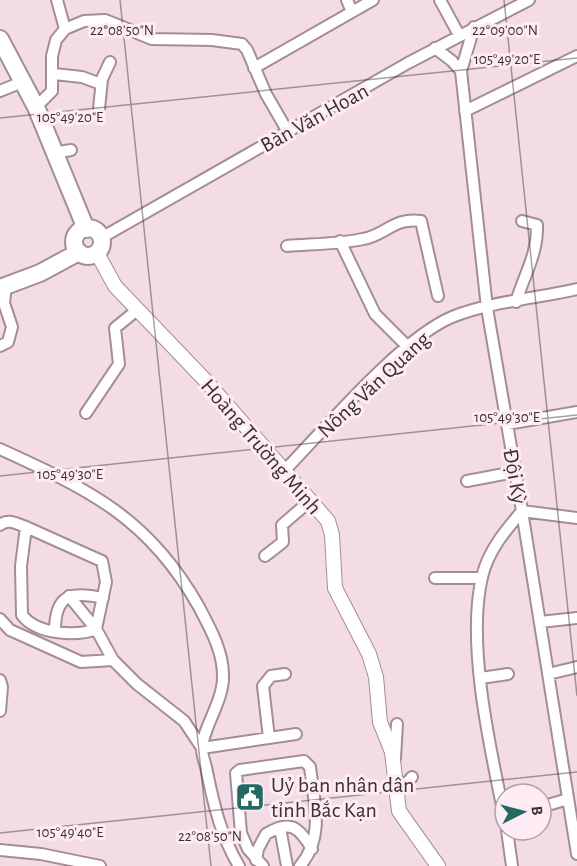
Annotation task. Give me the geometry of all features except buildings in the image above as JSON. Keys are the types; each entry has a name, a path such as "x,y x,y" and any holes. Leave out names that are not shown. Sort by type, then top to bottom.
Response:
{"highway":[{"path":"0,39 36,107 54,156 86,229"},
{"path":"86,229 93,230 99,246 88,256 79,252 75,238 86,229"},
{"path":"3,287 40,273 79,252"}],"main road":[{"name":"Hoàng Trường Minh","path":"99,246 116,286 205,380 311,500 331,528 335,588 372,663 376,677 380,722 393,761 396,795 402,819 426,847 438,866"}],"street":[{"path":"57,0 65,29"},
{"path":"346,0 352,12"},
{"path":"254,68 373,0"},
{"path":"440,0 459,36"},
{"name":"Bàn Văn Hoan","path":"99,246 288,132 435,48 529,0"},
{"path":"36,107 52,91 54,49 65,29 84,21 99,19 152,39 237,42 245,46 266,94 288,132"},
{"name":"Đội Kỳ","path":"474,27 461,72 486,308 516,472 571,802 577,854"},
{"path":"435,48 452,61 461,72"},
{"path":"465,111 577,56"},
{"path":"99,109 101,84 110,62"},
{"path":"54,74 82,77 101,84"},
{"path":"0,91 22,82"},
{"path":"54,156 71,150"},
{"path":"287,246 363,240 379,235 393,224 421,221 438,296"},
{"path":"516,302 532,263 537,243 537,225 522,222"},
{"path":"340,241 375,315 392,334 408,347"},
{"path":"0,346 8,342 12,333 4,303 3,287"},
{"name":"Nông Văn Quang","path":"284,471 408,347 450,318 577,289"},
{"path":"86,413 119,364 115,328 137,310"},
{"path":"507,424 577,412"},
{"path":"0,449 68,481 124,516 151,541 188,589 216,642 224,676 222,693 202,748"},
{"path":"467,481 516,472"},
{"path":"265,556 283,542 282,525 311,500"},
{"path":"499,782 481,678 478,616 482,578 497,543 522,511 577,518"},
{"path":"0,525 8,521 26,527 102,561 106,574 96,629"},
{"path":"26,527 21,566 22,615 31,624 73,636 96,629"},
{"path":"435,578 482,578"},
{"path":"55,631 59,604 69,596 81,593 103,598"},
{"path":"69,596 96,629 113,660 137,684 183,721 202,748 222,835 238,866"},
{"path":"540,622 577,618"},
{"path":"1,624 81,662 113,660"},
{"path":"548,674 577,667"},
{"path":"269,738 263,686 271,676 285,674"},
{"path":"481,678 508,674"},
{"path":"0,680 2,687 0,711"},
{"path":"393,761 397,755 397,724"},
{"path":"202,748 296,734"},
{"path":"260,863 248,849 241,833 235,777 240,770 304,761 308,764 317,831 312,849 300,866"},
{"path":"396,795 412,777"},
{"path":"553,805 571,802"},
{"path":"280,828 288,866"},
{"path":"260,863 262,839 280,828 296,828 312,849"},
{"path":"509,842 512,866"},
{"path":"0,850 41,854 86,865 100,866"}],"place":[{"name":"Uỷ ban nhân dân tỉnh Bắc Kạn","path":"250,797"}]}
